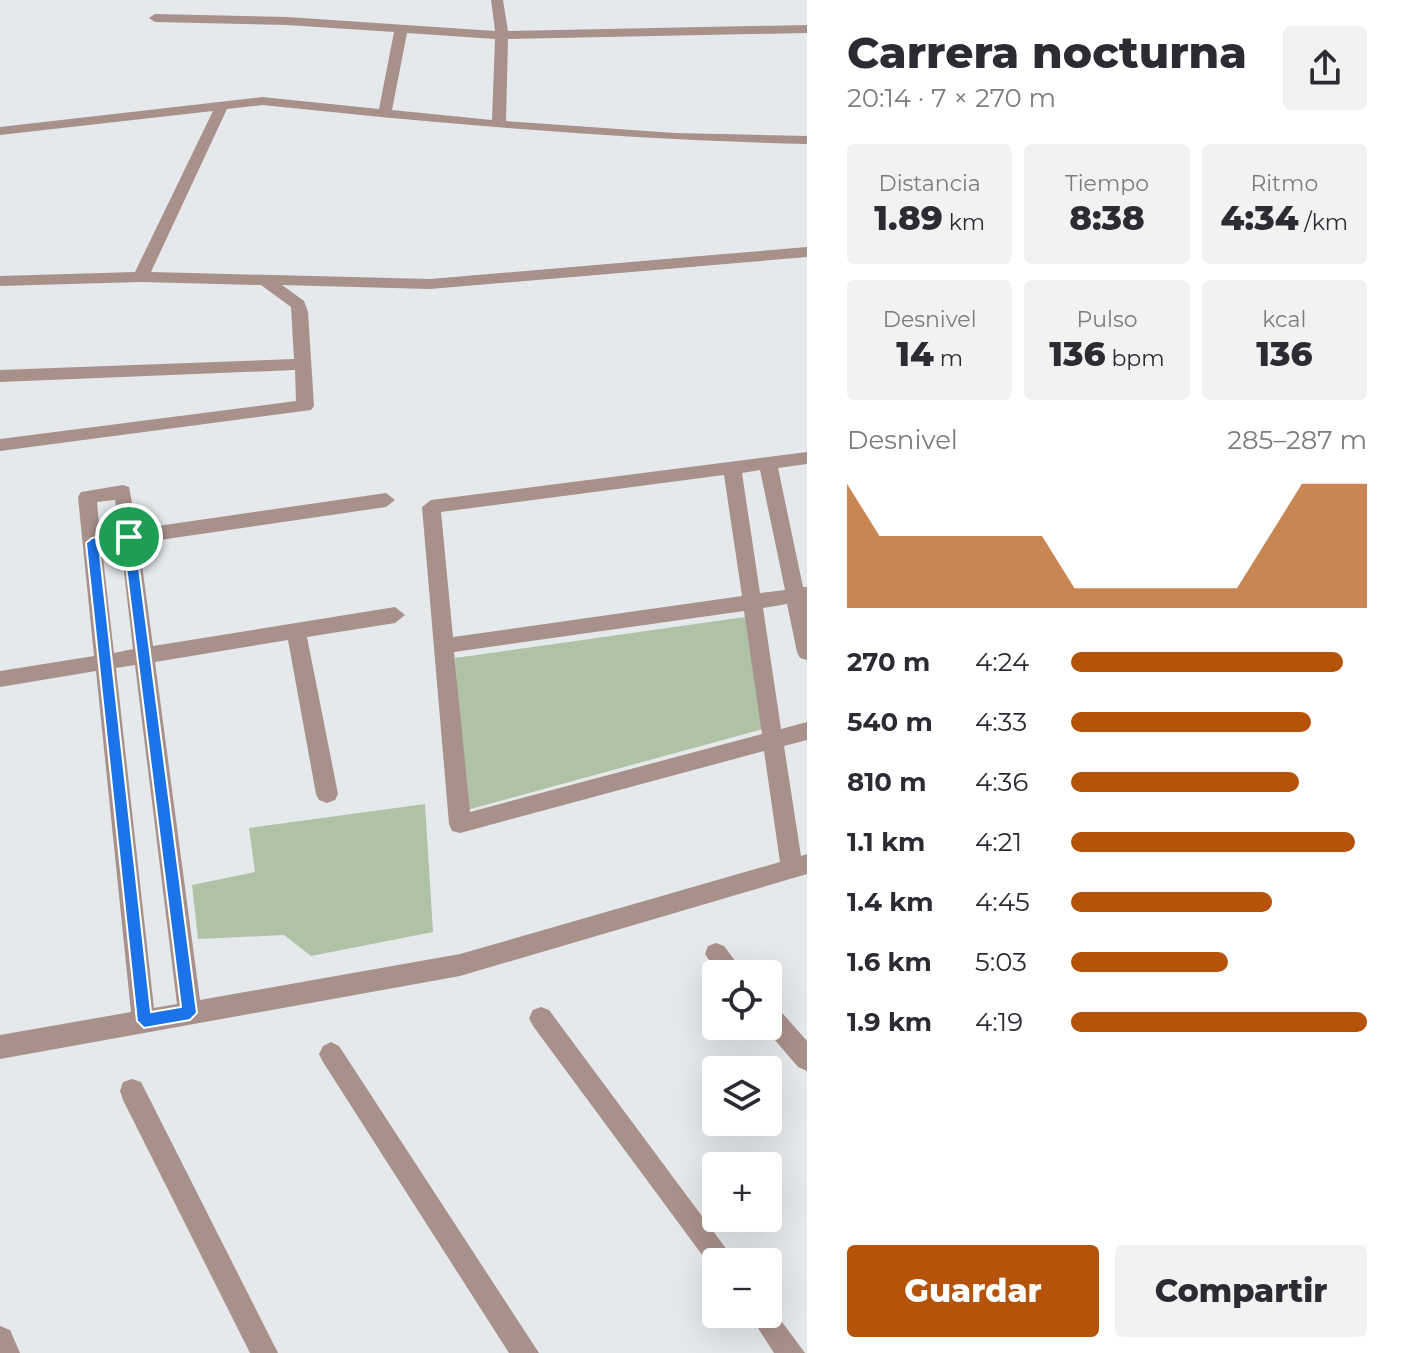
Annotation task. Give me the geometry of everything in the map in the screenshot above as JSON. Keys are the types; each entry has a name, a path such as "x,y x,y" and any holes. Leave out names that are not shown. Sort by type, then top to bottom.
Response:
{"street":[{"path":"497,0 502,35 499,125"},
{"path":"155,18 287,21 502,35 807,29"},
{"path":"385,111 401,30"},
{"path":"0,131 262,101 385,111 499,125 675,137 807,140"},
{"path":"141,277 222,106"},
{"path":"0,281 141,277 430,284 807,252"},
{"path":"0,445 305,406 298,305 266,281"},
{"path":"0,376 303,364"},
{"path":"807,458 431,507 460,824 807,731"},
{"path":"768,464 801,595 807,652"},
{"path":"0,1047 460,965 799,866 773,742 732,468"},
{"path":"144,1021 87,497 123,492 190,1013"},
{"path":"92,543 386,500"},
{"path":"444,646 801,595"},
{"path":"0,679 395,615"},
{"path":"296,631 327,794"},
{"path":"716,954 721,960"},
{"path":"541,1018 713,1248"},
{"path":"782,1030 807,1059"},
{"path":"331,1054 525,1353"},
{"path":"132,1091 264,1353"},
{"path":"772,1328 791,1353"},
{"path":"0,1340 6,1353"}],"green space":[{"path":"745,617 763,729 467,810 455,658"},
{"path":"425,804 433,932 311,956 284,935 198,939 192,885 255,872 249,828"}],"route":[{"path":"129,537 190,1013 144,1021 92,543 129,537"}]}
